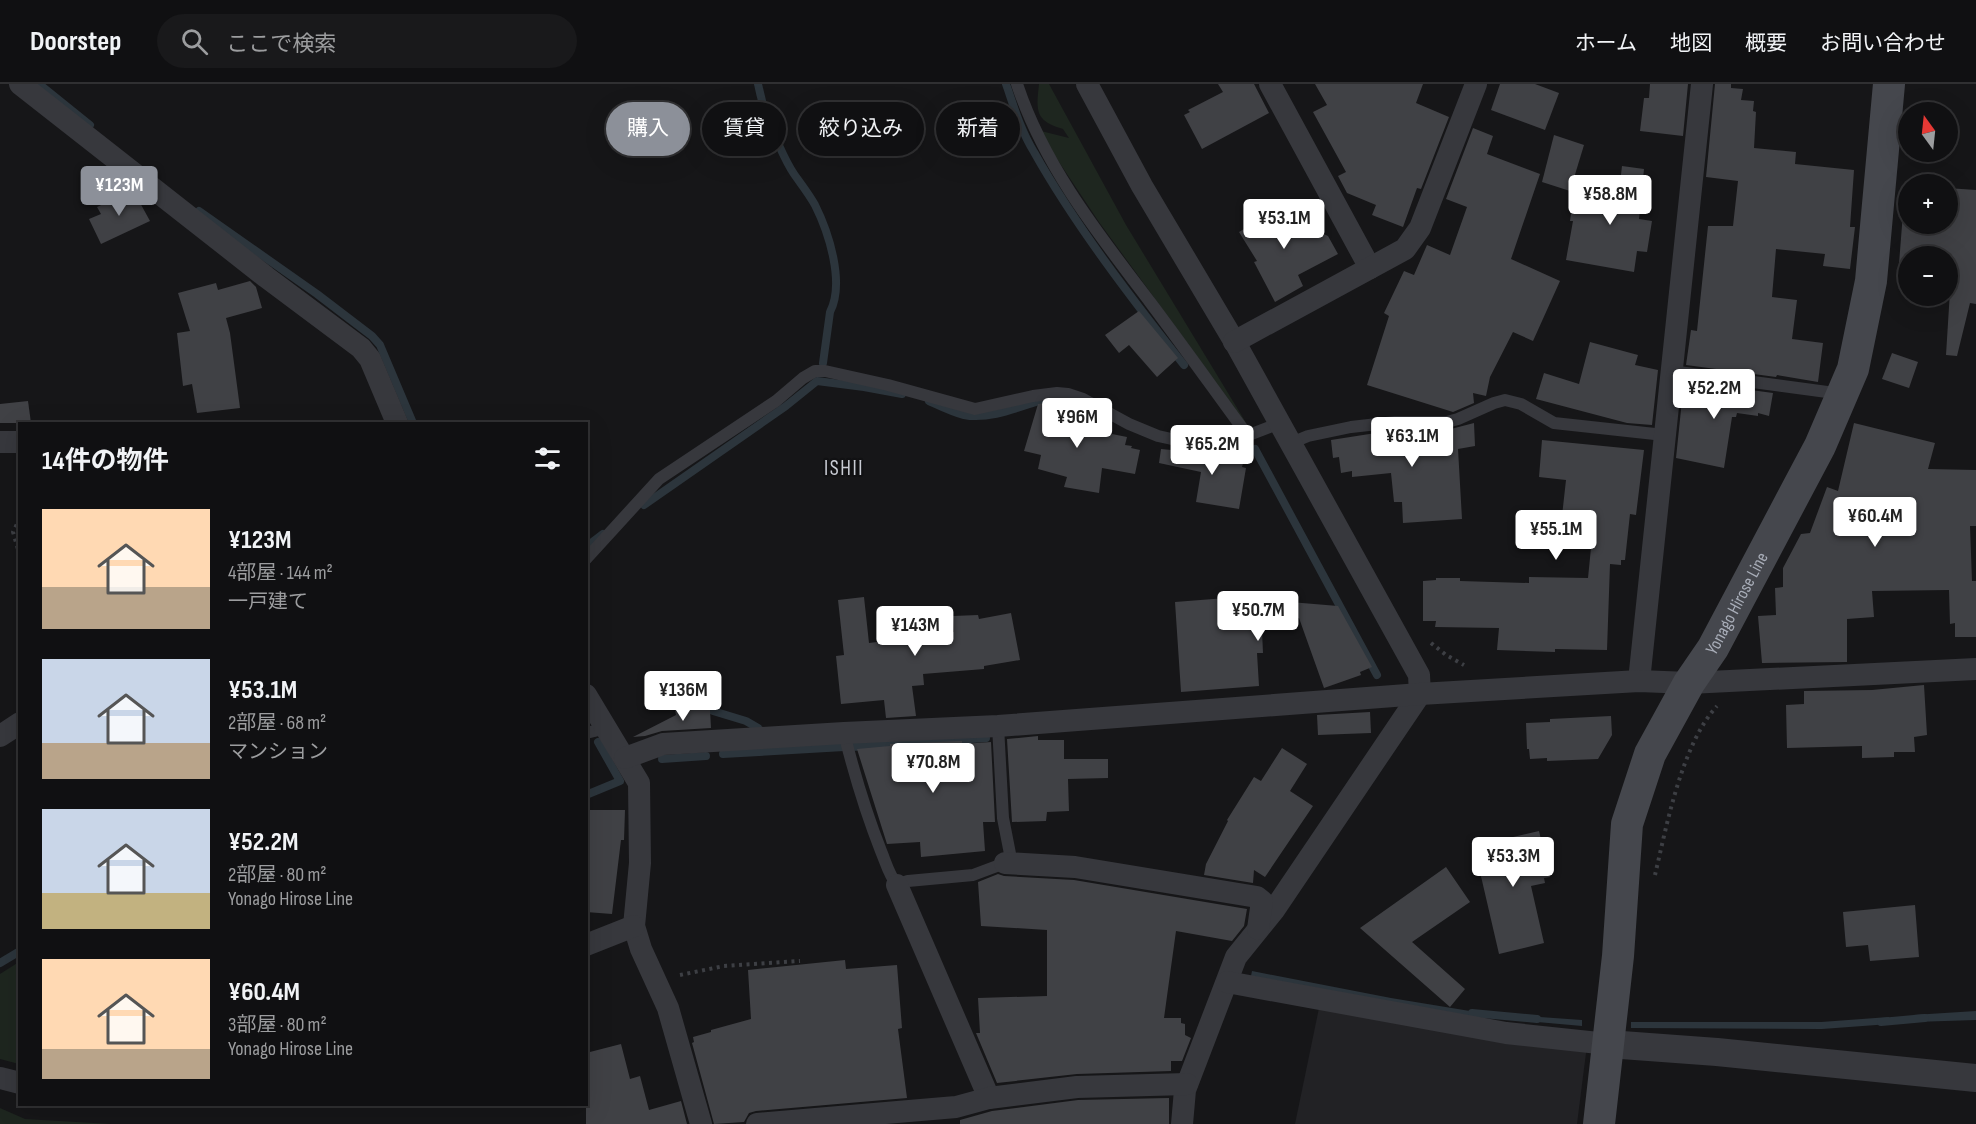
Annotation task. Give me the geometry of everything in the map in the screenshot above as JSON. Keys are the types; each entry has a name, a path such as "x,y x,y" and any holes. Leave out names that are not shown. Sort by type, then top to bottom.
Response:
{"main road":[{"name":"Yonago Hirose Line","path":"1599,1124 1618,956 1627,824 1650,754 1689,683 1713,648 1820,446 1853,369 1870,281 1889,84"}],"street":[{"path":"20,84 256,270 361,348 370,359 397,422"},
{"path":"1087,84 1142,186 1280,423 1419,675 1420,694 1274,910 1236,957 1187,1084 1182,1124"},
{"path":"1270,84 1370,268"},
{"path":"1234,342 1405,249 1420,228 1476,84"},
{"path":"1639,681 1702,84"},
{"path":"0,442 18,442"},
{"path":"625,758 663,744 998,726 1420,694 1639,681 1689,683 1976,669"},
{"path":"588,701 597,730 625,758 639,783 640,863 634,926 641,949 668,1008 701,1124"},
{"path":"0,736 18,724"},
{"path":"1009,863 1075,867 1257,897 1262,901 1258,929"},
{"path":"897,885 989,1098"},
{"path":"588,944 634,926"},
{"path":"1227,982 1506,1033 1976,1078"},
{"path":"0,1078 18,1082"},
{"path":"758,1124 939,1116 956,1107 989,1098 1077,1087 1187,1084"}],"lane":[{"path":"1017,84 1032,123 1051,162 1103,240 1248,436"},
{"path":"588,557 659,479 776,401 815,371 825,371 888,385 975,409 1033,396 1068,394 1083,399 1129,424 1158,436 1190,443 1222,443 1248,436 1280,423"},
{"path":"1671,371 1843,394"},
{"path":"1291,443 1308,436 1351,427 1395,422 1458,420 1505,400 1521,404 1554,423 1664,435"},
{"path":"844,733 876,837 897,885 908,881 973,875 1009,863 1003,818 998,726"}],"path":[{"path":"18,523 14,532 18,548"},
{"path":"1428,641 1446,656 1464,665 1475,666"},
{"path":"1653,882 1669,816 1694,738 1718,704"},
{"path":"655,980 724,966 800,961"}],"shaded area":[{"path":"1039,84 1049,84 1126,225 1248,426 1099,222 1049,147 1041,131 1069,138 1063,129 1047,122 1039,114"},
{"path":"18,963 18,1064 0,1059 0,974"},
{"path":"1252,971 1482,1013 1481,1018 1251,976"},
{"path":"1319,1008 1587,1045 1577,1124 1295,1124"},
{"path":"1976,1011 1976,1020 1914,1022 1913,1015"},
{"path":"1526,1016 1582,1020 1582,1026 1526,1021"},
{"path":"1889,1017 1890,1024 1822,1029 1631,1028 1631,1022 1821,1022"},
{"path":"0,1108 25,1119 111,1124 0,1124"}],"building":[{"path":"1218,84 1254,84 1269,113 1202,149 1184,115 1190,112 1188,110 1223,92"},
{"path":"1315,84 1423,84 1416,103 1449,117 1421,189 1417,188 1403,227 1372,215 1376,205 1347,193 1338,176 1346,172 1313,112 1327,105"},
{"path":"1500,84 1535,84 1559,93 1545,130 1491,110"},
{"path":"1650,84 1688,84 1683,136 1640,131 1644,98 1649,98"},
{"path":"1715,84 1731,84 1731,88 1743,89 1741,100 1754,101 1753,111 1756,112 1754,148 1796,152 1795,164 1854,170 1850,227 1855,227 1850,269 1823,266 1825,254 1776,249 1772,297 1797,300 1792,339 1823,343 1818,382 1686,365 1691,330 1697,331 1708,226 1733,226 1738,181 1706,177"},
{"path":"1473,128 1493,136 1487,154 1540,174 1511,259 1560,281 1533,341 1513,332 1490,377 1486,396 1473,393 1474,403 1453,412 1367,385 1389,316 1384,313 1404,271 1414,275 1427,245 1450,255 1467,207 1446,199"},
{"path":"1554,135 1584,145 1570,191 1542,182"},
{"path":"1622,166 1644,169 1639,219 1652,221 1647,252 1637,251 1634,272 1566,260 1573,221 1570,221 1574,192 1618,200"},
{"path":"1958,189 1976,190 1976,304 1970,303 1957,356 1946,355 1949,306 1958,306 1958,246 1900,246 1901,234 1958,234"},
{"path":"133,190 150,221 101,244 89,219 101,214 97,207"},
{"path":"1266,207 1328,236 1338,254 1298,275 1303,286 1275,302 1254,262 1257,261 1239,232 1249,226 1244,219"},
{"path":"250,281 256,287 262,308 226,318 240,408 197,413 192,384 183,386 177,333 190,331 178,293 216,283 218,290"},
{"path":"1139,311 1178,358 1157,377 1129,345 1119,353 1105,335"},
{"path":"1590,342 1638,355 1635,365 1658,370 1652,425 1627,423 1536,399 1544,373 1579,384"},
{"path":"1892,353 1918,362 1909,388 1882,379"},
{"path":"1684,381 1773,393 1769,416 1758,413 1758,416 1737,413 1736,417 1732,417 1724,468 1676,458"},
{"path":"28,401 31,422 0,423 0,404"},
{"path":"1046,403 1080,411 1077,427 1127,437 1125,445 1140,450 1135,474 1102,468 1099,493 1064,487 1067,477 1038,469 1041,455 1024,451 1038,404"},
{"path":"1474,423 1475,446 1458,449 1462,519 1403,523 1402,502 1394,502 1391,473 1352,477 1352,471 1341,473 1339,457 1333,458 1331,440 1395,430 1447,430"},
{"path":"1854,423 1935,443 1928,469 1976,470 1976,526 1970,526 1972,581 1976,581 1976,637 1955,637 1955,623 1950,624 1949,590 1872,591 1874,617 1847,619 1847,662 1762,663 1758,616 1776,615 1775,588 1783,587 1783,568 1801,534 1810,533 1827,487 1838,491"},
{"path":"1542,440 1644,450 1636,515 1630,514 1625,560 1621,560 1621,565 1610,564 1607,650 1555,649 1555,652 1497,650 1499,628 1435,627 1436,621 1423,621 1423,581 1436,580 1436,578 1460,578 1460,581 1529,583 1529,577 1588,578 1593,528 1561,525 1566,480 1539,477"},
{"path":"1161,449 1222,455 1244,460 1242,467 1246,468 1239,509 1196,502 1201,472 1159,463"},
{"path":"864,597 869,643 954,632 953,616 978,615 979,619 1011,613 1020,660 984,666 984,669 923,674 924,685 912,686 916,716 886,718 884,700 841,704 836,656 844,655 838,600"},
{"path":"1226,598 1227,604 1278,601 1338,606 1372,667 1360,672 1361,675 1324,688 1299,618 1262,631 1263,653 1257,653 1259,686 1181,692 1175,602"},
{"path":"1924,685 1927,735 1914,737 1915,752 1894,752 1894,757 1862,758 1862,746 1787,748 1786,705 1804,704 1804,691 1872,690"},
{"path":"675,710 710,710 711,728 662,731 633,737 676,715"},
{"path":"1370,712 1371,733 1318,735 1317,715"},
{"path":"1611,716 1612,735 1598,759 1547,761 1547,758 1530,759 1529,749 1527,749 1526,723 1550,722 1550,719"},
{"path":"1038,736 1038,740 1064,740 1064,759 1108,759 1108,778 1068,779 1069,811 1047,812 1046,821 1012,822 1007,739"},
{"path":"962,741 962,744 991,742 995,822 983,822 985,851 921,857 920,842 887,844 857,749 890,746 890,744"},
{"path":"1282,748 1307,764 1290,791 1313,806 1265,877 1254,870 1253,883 1204,875 1206,864 1227,820 1254,777 1261,781"},
{"path":"588,810 625,810 624,840 621,840 612,914 588,912"},
{"path":"1539,831 1550,877 1544,878 1545,883 1531,886 1544,943 1499,954 1474,846"},
{"path":"1446,867 1470,902 1412,942 1465,989 1450,1007 1360,928"},
{"path":"998,874 1074,880 1247,909 1244,926 1232,941 1176,931 1164,1018 1181,1018 1181,1023 1185,1024 1185,1035 1191,1038 1182,1061 1171,1061 1171,1071 1077,1074 997,1083 976,1033 980,1033 978,998 1047,996 1047,930 981,926 978,882"},
{"path":"1915,905 1919,957 1870,961 1868,945 1846,947 1843,912"},
{"path":"845,960 846,969 897,965 902,1028 898,1029 907,1098 756,1111 749,1113 744,1122 714,1124 692,1043 694,1042 693,1037 751,1019 748,970"},
{"path":"621,1044 630,1079 640,1076 649,1110 681,1101 687,1124 586,1124 588,1052"},
{"path":"1169,1098 1169,1124 960,1124 960,1120 992,1111 1078,1100"}],"waterway":[{"path":"39,84 90,125"},
{"path":"758,84 774,134 789,166 815,205 830,244 836,273 836,287 823,363"},
{"path":"1006,84 1025,136 1067,207 1124,288 1184,365"},
{"path":"199,211 317,294 372,336 380,345 413,422"},
{"path":"644,505 786,406 817,381 902,394"},
{"path":"929,401 964,415 984,416 1042,400"},
{"path":"1255,449 1377,675"},
{"path":"588,545 603,534"},
{"path":"713,711 746,721 758,728"},
{"path":"852,747 986,738"},
{"path":"588,794 620,781 598,742"},
{"path":"723,754 844,747"},
{"path":"662,759 706,756"},
{"path":"0,963 18,952"},
{"path":"1472,1013 1537,1019"},
{"path":"1881,1022 1925,1018"}],"district":[{"name":"ISHII","path":"844,468"}]}
